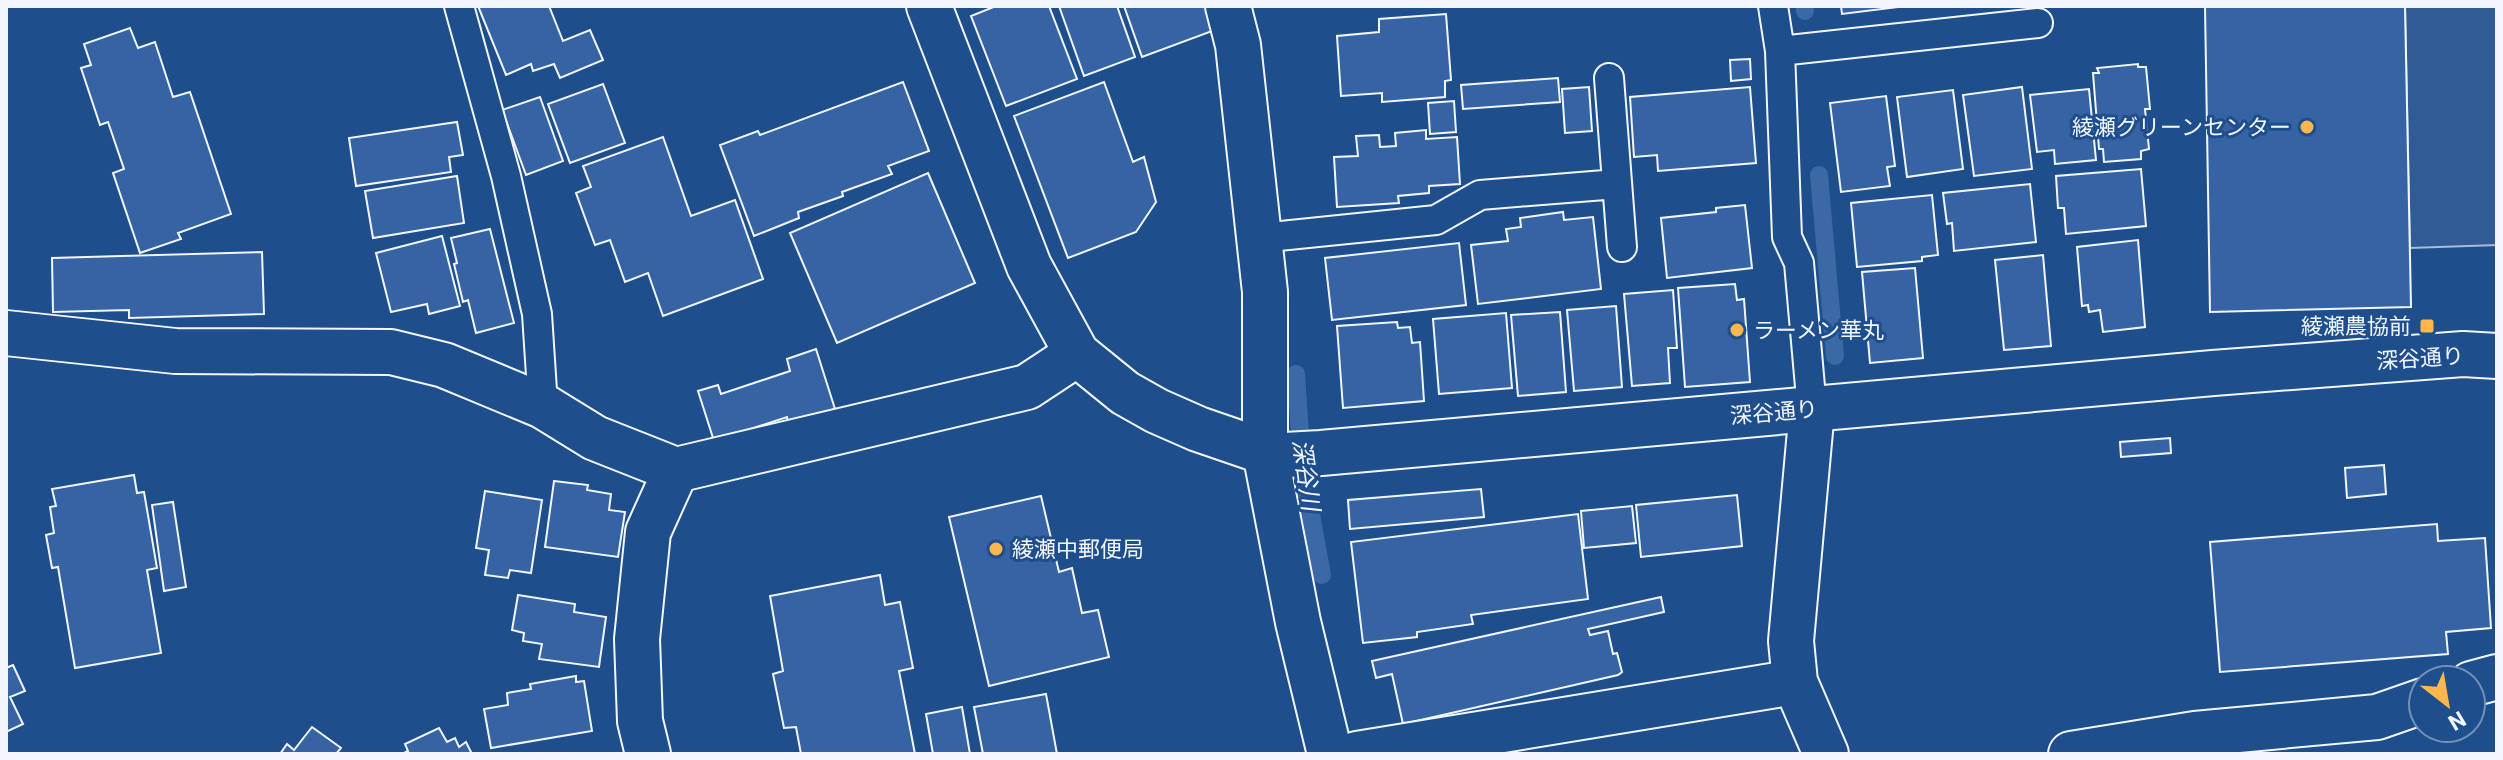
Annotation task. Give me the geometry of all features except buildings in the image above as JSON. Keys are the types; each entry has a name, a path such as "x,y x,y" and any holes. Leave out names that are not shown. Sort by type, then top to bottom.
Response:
{"street":[{"path":"6,333 175,351 391,352 444,365 543,406 595,438 676,470 1027,387 1077,354 1029,266 929,6"},
{"path":"1228,6 1238,45 1265,292 1290,453 1298,622 1330,754"},
{"name":"深谷通り","path":"1077,354 1125,393 1157,411 1198,429 1290,453 2213,373 2463,354 2497,356"},
{"path":"1812,409 1791,641 1795,682 1826,754"},
{"path":"648,754 640,721 637,639 648,532 676,470"},
{"path":"1357,754 1795,682"},
{"path":"2071,754 2198,744 2377,717 2407,707"}],"lane":[{"path":"459,6 506,176 537,314 543,406"},
{"path":"1773,6 1780,51 1787,237 1799,263 1812,409"},
{"path":"1780,51 2038,23"},
{"path":"1609,78 1622,247"},
{"path":"1260,238 1436,220 1480,195 1617,184"}],"shaded area":[{"path":"2405,6 2497,6 2497,245 2410,248"}],"waterway":[{"path":"1805,6 1805,11"},
{"path":"1819,175 1835,356"},
{"name":"深谷川","path":"1296,374 1302,465 1322,575"}],"place":[{"name":"綾瀬グリーンセンター","path":"2307,127"},
{"name":"綾瀬農協前","path":"2427,326"},
{"name":"ラーメン華丸","path":"1737,330"},
{"name":"綾瀬中郵便局","path":"996,549"}]}
